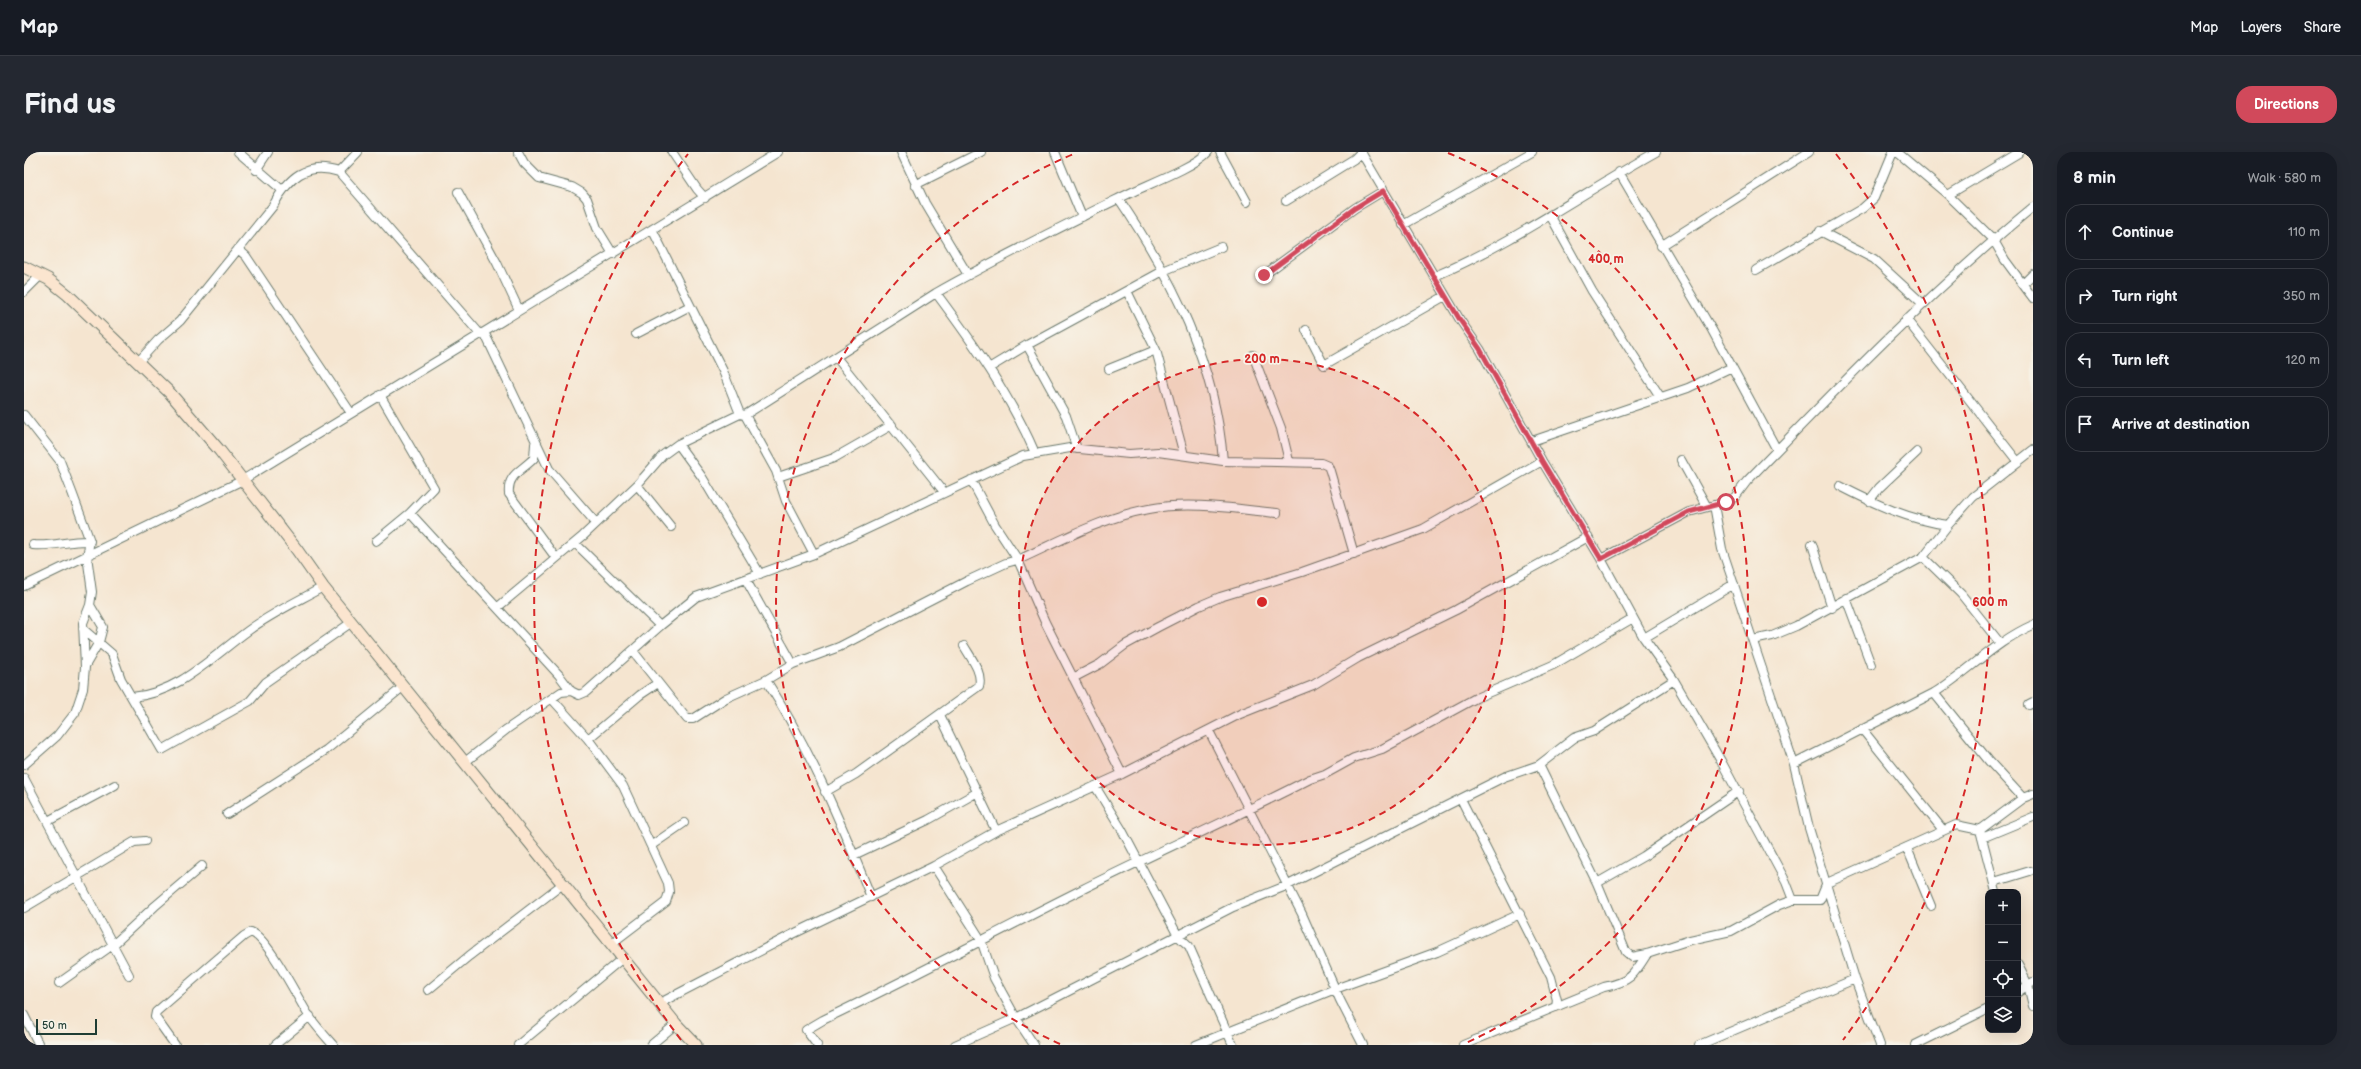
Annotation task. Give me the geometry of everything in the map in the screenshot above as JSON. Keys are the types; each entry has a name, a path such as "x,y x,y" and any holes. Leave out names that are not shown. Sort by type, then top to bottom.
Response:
{"street":[{"path":"238,152 256,170 282,190"},
{"path":"256,170 268,152"},
{"path":"339,172 358,152"},
{"path":"518,152 524,163 539,178 572,187 582,193 587,199 597,228 613,254"},
{"path":"672,152 697,189 705,198"},
{"path":"24,586 241,481 778,152"},
{"path":"901,152 915,185 968,275"},
{"path":"915,185 981,152"},
{"path":"1055,152 1082,217"},
{"path":"498,608 575,543 637,485 649,470 678,444 742,414 836,357 936,293 968,275 1119,198 1189,166 1208,152"},
{"path":"1220,152 1247,202"},
{"path":"1286,201 1354,160 1361,152 1403,225 1435,276 1445,296 1480,349 1542,461 1601,559 1644,638 1674,680 1738,791 1793,900"},
{"path":"1403,225 1532,152"},
{"path":"1435,276 1458,266 1550,215 1619,172 1656,152"},
{"path":"1661,246 1809,152"},
{"path":"1756,270 1820,231 1863,208 1874,198 1893,152"},
{"path":"1897,152 1948,194 1993,239 2005,260 2033,298"},
{"path":"1948,194 2020,152"},
{"path":"139,361 158,340 180,321 273,206 282,190 296,176 311,169 327,168 339,172 482,333 549,469 596,523"},
{"path":"1619,172 1661,246 1712,330 1777,450"},
{"path":"1264,275 1355,208 1383,191"},
{"path":"458,192 497,263 519,310"},
{"path":"1119,198 1163,271 1193,333 1205,366 1221,433 1223,460"},
{"path":"1601,559 1689,512 1726,502 1735,497 1747,480 1906,318 1993,239 2033,207"},
{"path":"1550,215 1592,291 1661,398"},
{"path":"652,229 723,371 742,414 778,477 786,501 814,554"},
{"path":"1820,231 1874,259 1923,304"},
{"path":"989,368 1027,345 1163,271 1221,247"},
{"path":"238,249 246,256 350,413"},
{"path":"24,266 41,275 68,295 139,361 197,423 241,481 297,550 323,587 624,957 676,1024 696,1045"},
{"path":"2023,284 2033,274"},
{"path":"24,292 41,275"},
{"path":"1127,291 1156,350 1184,455"},
{"path":"936,293 973,343 1012,405 1035,453"},
{"path":"1306,330 1324,364 1445,296"},
{"path":"636,334 690,306"},
{"path":"1906,318 2018,462"},
{"path":"1027,345 1066,416 1077,449"},
{"path":"1109,369 1156,350"},
{"path":"1253,355 1281,428 1290,461"},
{"path":"836,357 892,425 944,492"},
{"path":"1532,441 1661,398 1688,388 1732,367"},
{"path":"376,541 410,513 434,488 380,395"},
{"path":"24,415 60,461 90,541 87,556 92,592 90,605 84,616 83,629 85,667 83,689 70,721 57,736 24,765"},
{"path":"778,477 834,458 892,425"},
{"path":"535,443 534,458 512,475 508,484 509,494 556,558"},
{"path":"678,444 702,477 760,574"},
{"path":"410,513 559,675 571,691 579,695 586,692 660,626 704,593 746,580 814,554 944,492 1023,456 1035,453 1070,448 1129,454 1158,452 1223,460 1321,462 1328,466 1354,554"},
{"path":"1754,640 1772,636 1832,608 1846,598 1923,557 1948,525 1974,497 2033,450"},
{"path":"1869,501 1879,488 1917,452"},
{"path":"1681,460 1711,506 1722,549 1754,640 1794,764 1807,820 1855,979 1880,1045"},
{"path":"1073,678 1100,664 1125,645 1213,600 1354,554 1423,529 1542,461"},
{"path":"971,480 1018,560 1073,678 1122,774"},
{"path":"637,485 671,527"},
{"path":"1840,486 1869,501 1902,515 1929,523 1948,525"},
{"path":"633,651 688,719 693,719 726,698 766,680 793,664 839,647 967,581 1084,530 1147,509 1195,506 1277,512"},
{"path":"660,1004 790,935 934,866 996,831 1122,774 1240,714 1312,685 1358,658 1456,610 1588,537"},
{"path":"33,545 45,546 77,540 90,541"},
{"path":"575,543 660,626"},
{"path":"1812,544 1832,608"},
{"path":"1923,557 1961,594 2000,643"},
{"path":"746,580 793,664"},
{"path":"1644,638 1734,584"},
{"path":"132,697 156,693 172,684 217,656 254,627 323,587"},
{"path":"1846,598 1871,665"},
{"path":"85,667 99,642 103,627 90,605"},
{"path":"817,1045 806,1030 940,964 981,940 1248,809 1310,779 1325,774 1354,758 1382,749 1476,698 1553,664 1633,618"},
{"path":"83,629 112,654 121,679 162,750 250,701 266,682 352,622"},
{"path":"1794,764 1934,692 1951,682 2000,643 2033,625"},
{"path":"826,792 856,774 979,686 981,680 978,671 964,646"},
{"path":"766,680 791,719 826,792 871,897"},
{"path":"955,1045 1016,1018 1233,907 1286,886 1504,778 1539,765 1574,738 1594,731 1674,680"},
{"path":"588,739 640,695 658,682"},
{"path":"226,814 326,750 404,686"},
{"path":"466,762 507,729 561,692 571,691"},
{"path":"1934,692 1976,745 2023,798"},
{"path":"552,699 588,739 623,786 652,845 668,883 669,897 666,902 612,943"},
{"path":"940,715 976,793 996,831"},
{"path":"1862,729 1943,830"},
{"path":"1209,731 1286,886 1302,914 1335,989 1363,1045"},
{"path":"1539,765 1597,883 1626,952 1632,957 1731,931 1779,905 1793,900 1820,900 1827,883 1908,848 1956,824 1981,834 2033,817"},
{"path":"24,778 114,944 129,975"},
{"path":"48,821 115,785"},
{"path":"1095,786 1139,863 1178,936 1189,946 1233,1045"},
{"path":"1597,883 1644,856 1738,791"},
{"path":"854,855 928,820 976,793"},
{"path":"1981,834 2023,798 2033,794"},
{"path":"1461,799 1551,977 1557,1000 1556,1007"},
{"path":"652,845 684,823"},
{"path":"1981,834 1995,889"},
{"path":"24,908 134,842 145,841"},
{"path":"1908,848 1931,906"},
{"path":"59,983 114,944 154,906 202,866"},
{"path":"934,866 981,940 994,978 1016,1018 1034,1045"},
{"path":"1994,882 2030,871"},
{"path":"428,990 469,956 564,883"},
{"path":"1196,1045 1335,989 1437,952 1520,914"},
{"path":"176,1045 158,1024 154,1017 156,1012 244,936 251,932 260,939 288,979 310,1016 333,1045"},
{"path":"1463,1045 1604,987 1616,984 1636,973 1647,954"},
{"path":"518,1045 624,957"},
{"path":"2021,970 2030,983 2033,1006"},
{"path":"1699,1045 1855,979"},
{"path":"2021,990 2030,983"},
{"path":"1915,1045 1985,1010"},
{"path":"24,1015 39,1045"},
{"path":"275,1045 310,1016"},
{"path":"651,1045 676,1024"}],"route":[{"path":"1264,275 1355,208 1383,191 1435,276 1445,296 1480,349 1542,461 1601,559 1689,512 1726,502"}]}
